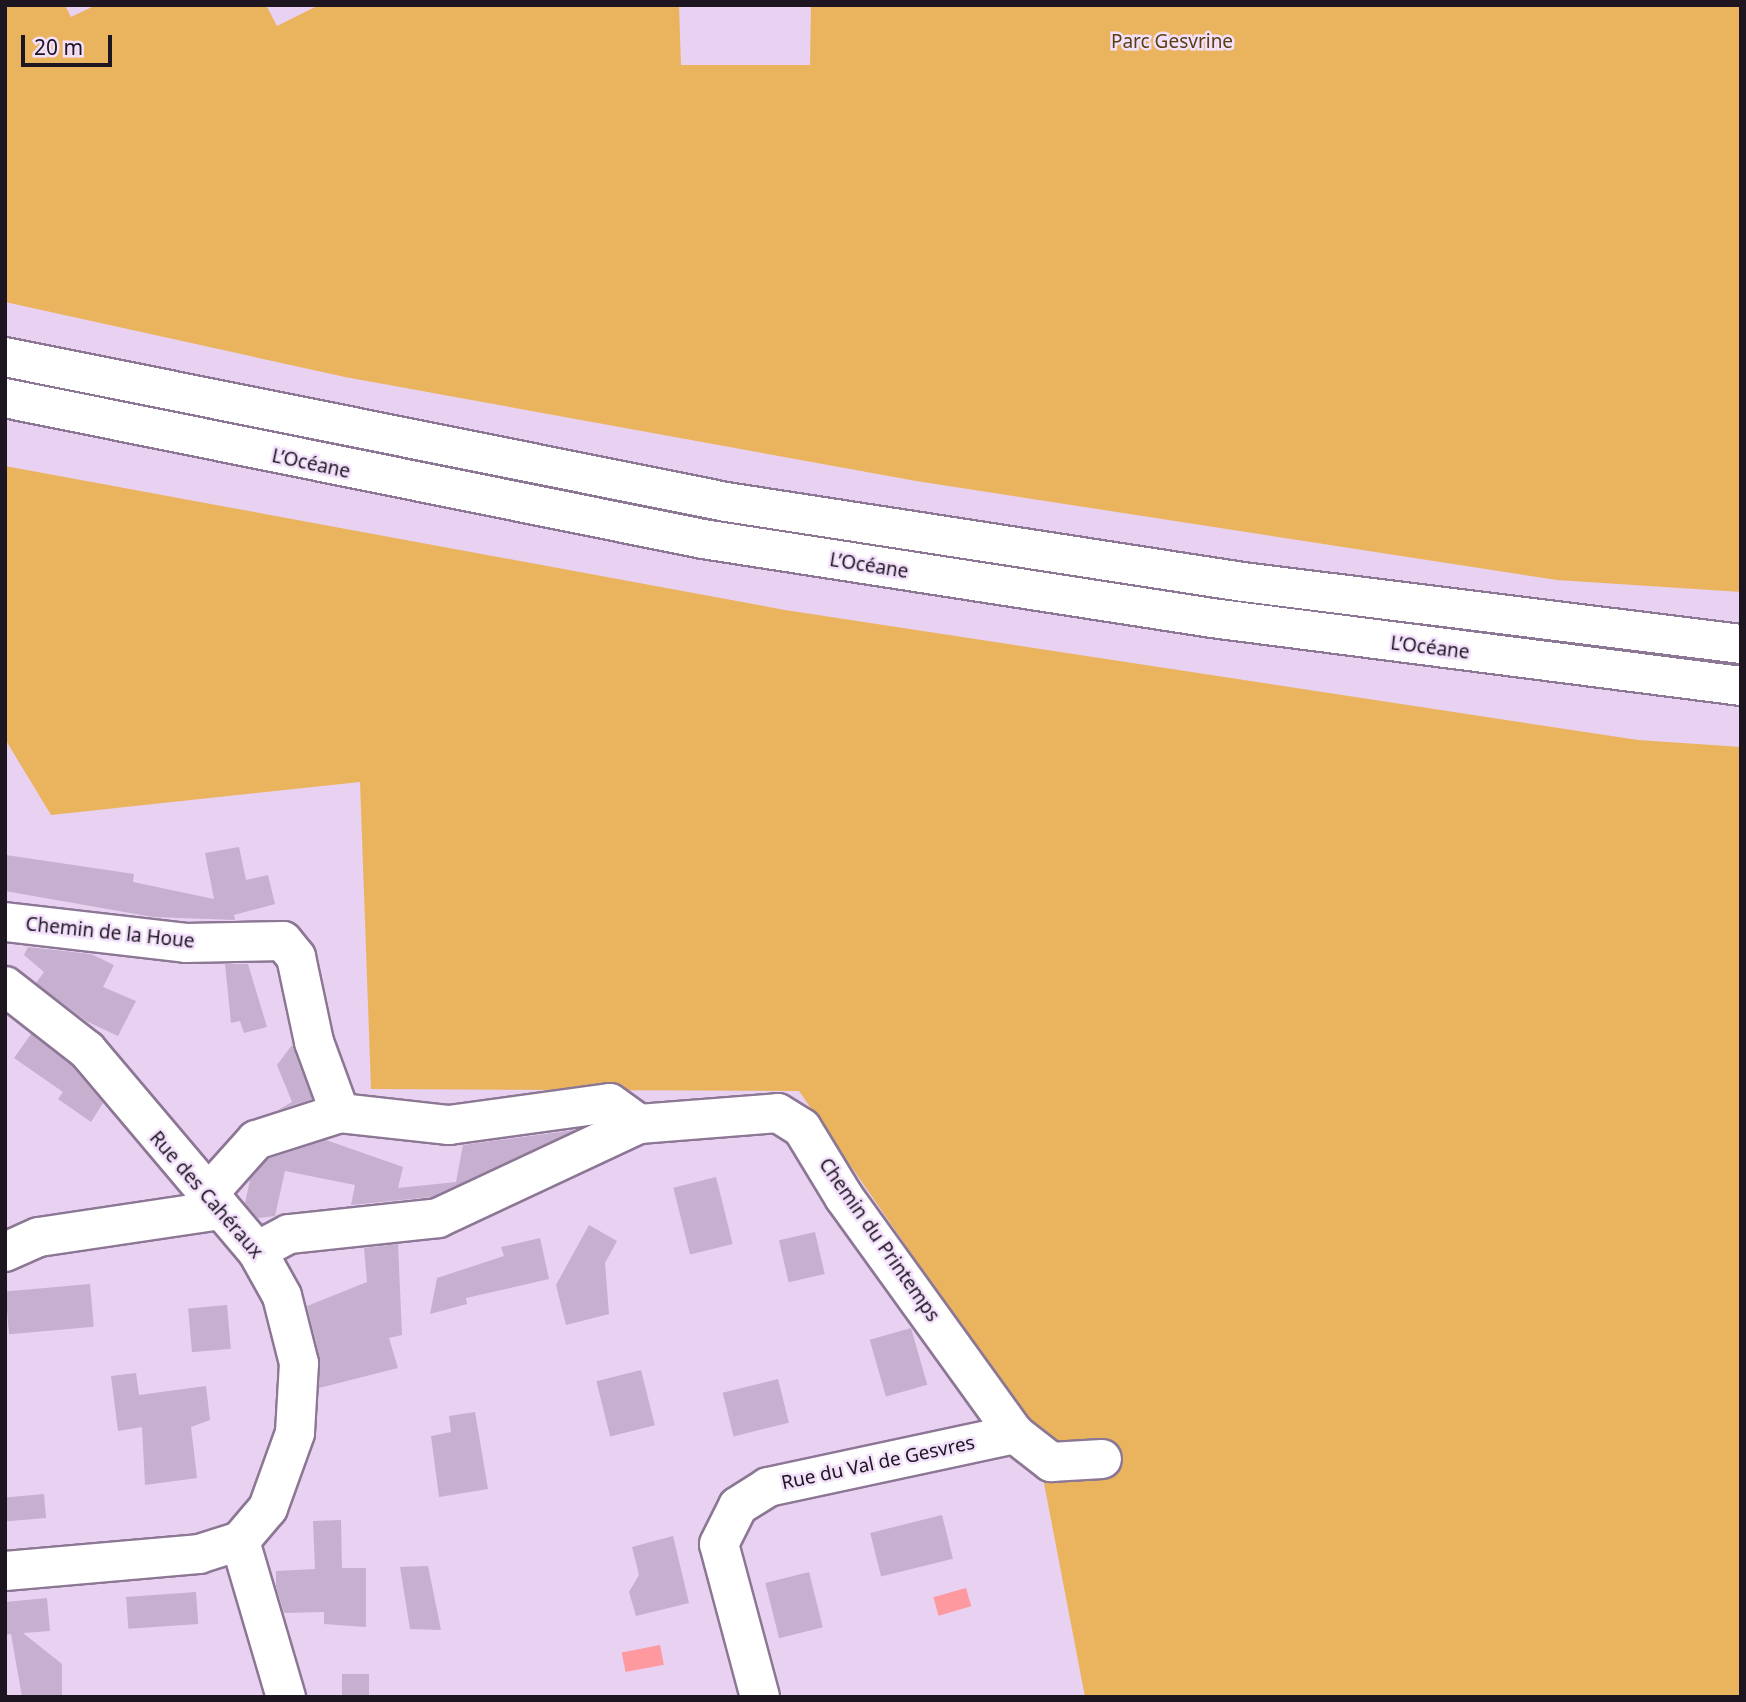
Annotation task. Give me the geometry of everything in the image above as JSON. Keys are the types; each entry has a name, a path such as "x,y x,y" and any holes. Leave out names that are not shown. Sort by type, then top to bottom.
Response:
{"main road":[{"name":"L’Océane","path":"5,357 726,502 1243,582 1741,644"},
{"name":"L’Océane","path":"5,398 378,478 744,546 1212,618 1741,686"},
{"name":"Chemin de la Houe","path":"5,922 186,943 287,944 340,1113"},
{"name":"Rue des Cahéraux","path":"5,986 87,1050 212,1203 257,1251 282,1296 299,1363 295,1433 268,1508 240,1541"},
{"path":"5,1252 39,1237 212,1203 256,1140 340,1113 449,1125 610,1103 639,1124"},
{"name":"Chemin du Printemps","path":"257,1251 289,1234 438,1218 639,1124 778,1113 803,1128 844,1197 1015,1434 1051,1462 1102,1459"},
{"name":"Rue du Val de Gesvres","path":"760,1697 719,1544 738,1506 768,1487 1015,1434"},
{"path":"5,1571 199,1554 240,1541 286,1697"}],"green space":[{"name":"Parc Gesvrine","path":"5,5 65,5 71,17 96,5 266,5 277,26 319,5 679,5 681,65 810,65 811,5 1741,5 1741,592 1557,580 916,481 345,377 5,302"},
{"path":"5,466 785,610 1638,740 1741,747 1741,1697 1085,1697 1034,1431 799,1091 371,1089 360,782 51,815 5,739"}],"shaded area":[{"path":"966,1588 971,1606 939,1616 933,1597"},
{"path":"660,1645 664,1665 626,1672 622,1652"}],"building":[{"path":"239,847 246,880 268,875 275,904 234,915 235,920 153,917 5,891 6,855 134,874 133,882 214,899 205,853"},
{"path":"28,947 91,954 114,965 103,987 136,1001 118,1036 86,1021 36,983 44,972 24,955"},
{"path":"225,964 248,964 267,1027 244,1033 240,1021 231,1023"},
{"path":"31,1034 72,1066 103,1103 91,1122 58,1099 63,1092 14,1058"},
{"path":"292,1045 312,1099 278,1110 292,1102 277,1065"},
{"path":"575,1130 432,1197 351,1205 355,1185 285,1171 275,1216 258,1218 245,1203 250,1180 268,1159 326,1140 403,1167 398,1188 456,1182 463,1145"},
{"path":"716,1177 733,1244 690,1255 673,1188"},
{"path":"589,1225 617,1241 605,1263 609,1314 566,1325 556,1285"},
{"path":"815,1232 825,1274 789,1282 779,1240"},
{"path":"540,1238 549,1279 466,1298 467,1304 430,1314 437,1278 504,1256 501,1247"},
{"path":"398,1244 402,1335 389,1338 398,1368 319,1388 320,1358 307,1306 367,1282 364,1248"},
{"path":"90,1284 94,1327 9,1334 5,1291"},
{"path":"227,1305 231,1349 192,1352 188,1308"},
{"path":"911,1328 927,1385 886,1397 870,1340"},
{"path":"641,1370 655,1425 610,1436 596,1381"},
{"path":"136,1373 139,1395 206,1386 210,1420 191,1427 197,1478 145,1485 142,1427 118,1431 111,1376"},
{"path":"778,1379 789,1423 734,1436 723,1393"},
{"path":"475,1412 488,1489 439,1497 431,1436 451,1432 449,1416"},
{"path":"44,1494 46,1518 7,1521 5,1497"},
{"path":"942,1515 953,1559 881,1577 870,1533"},
{"path":"341,1520 342,1568 366,1568 366,1627 324,1624 324,1612 284,1613 276,1586 276,1571 315,1569 313,1521"},
{"path":"673,1536 689,1603 636,1616 629,1592 639,1575 632,1547"},
{"path":"428,1566 441,1630 410,1629 400,1567"},
{"path":"809,1572 823,1627 779,1638 765,1583"},
{"path":"196,1592 198,1624 128,1629 126,1597"},
{"path":"47,1598 50,1631 23,1633 62,1664 62,1697 22,1697 11,1634 5,1635 5,1602"},
{"path":"342,1674 369,1674 369,1697 342,1697"}]}
